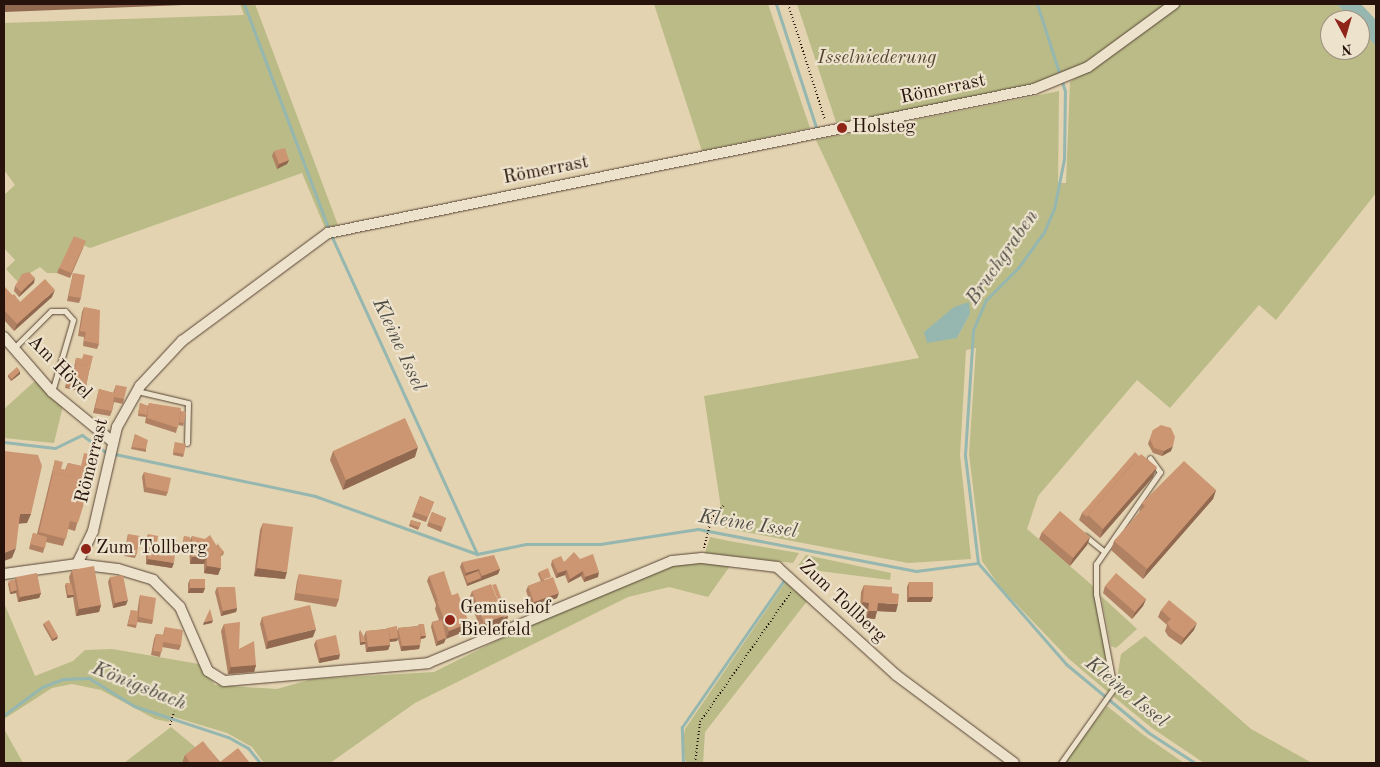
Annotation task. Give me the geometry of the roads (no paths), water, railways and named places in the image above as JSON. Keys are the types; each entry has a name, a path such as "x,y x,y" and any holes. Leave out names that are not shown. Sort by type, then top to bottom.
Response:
{"street":[{"name":"Römerrast","path":"77,564 94,531 112,450 136,391 182,341 328,233 829,131 1056,82 1073,75 1174,4"},
{"name":"Am Hövel","path":"4,338 52,392 112,450"},
{"name":"Zum Tollberg","path":"4,574 77,564 118,569 153,580 168,592 190,626 208,671 224,681 428,664 672,560 702,558 777,567 798,582 896,675 1014,763"}],"lane":[{"path":"13,348 51,311 65,311 74,320 52,392"},
{"path":"136,391 188,403 187,443"},
{"path":"1061,763 1108,699 1115,675 1095,579 1102,550 1160,472 1150,458"},
{"path":"1079,531 1102,550"}],"water":[{"path":"1337,4 1361,4 1367,10 1343,10"},
{"path":"1370,14 1376,20 1376,46 1370,39"},
{"path":"969,302 970,314 957,338 927,343 924,332 954,307"}],"waterway":[{"name":"Kleine Issel","path":"244,4 328,227"},
{"path":"776,4 816,127"},
{"name":"Bruchgraben","path":"978,563 965,455 973,330 986,300 1018,268 1044,232 1054,209 1064,159 1065,91 1037,4"},
{"name":"Kleine Issel","path":"331,235 477,554 526,544 600,544 698,529 916,571 978,563 1066,664 1149,733 1195,763"},
{"path":"4,442 55,448 82,435 105,452 315,496 477,554"},
{"path":"683,763 682,727 784,580"},
{"name":"Königsbach","path":"4,715 42,687 63,679 89,678 134,706 228,737 248,748 260,763"}],"place":[{"name":"Holsteg","path":"842,128"},
{"name":"Zum Tollberg","path":"86,549"},
{"name":"Gemüsehof Bielefeld","path":"450,620"}],"park label":[{"name":"Isselniederung","path":"877,59"}]}
